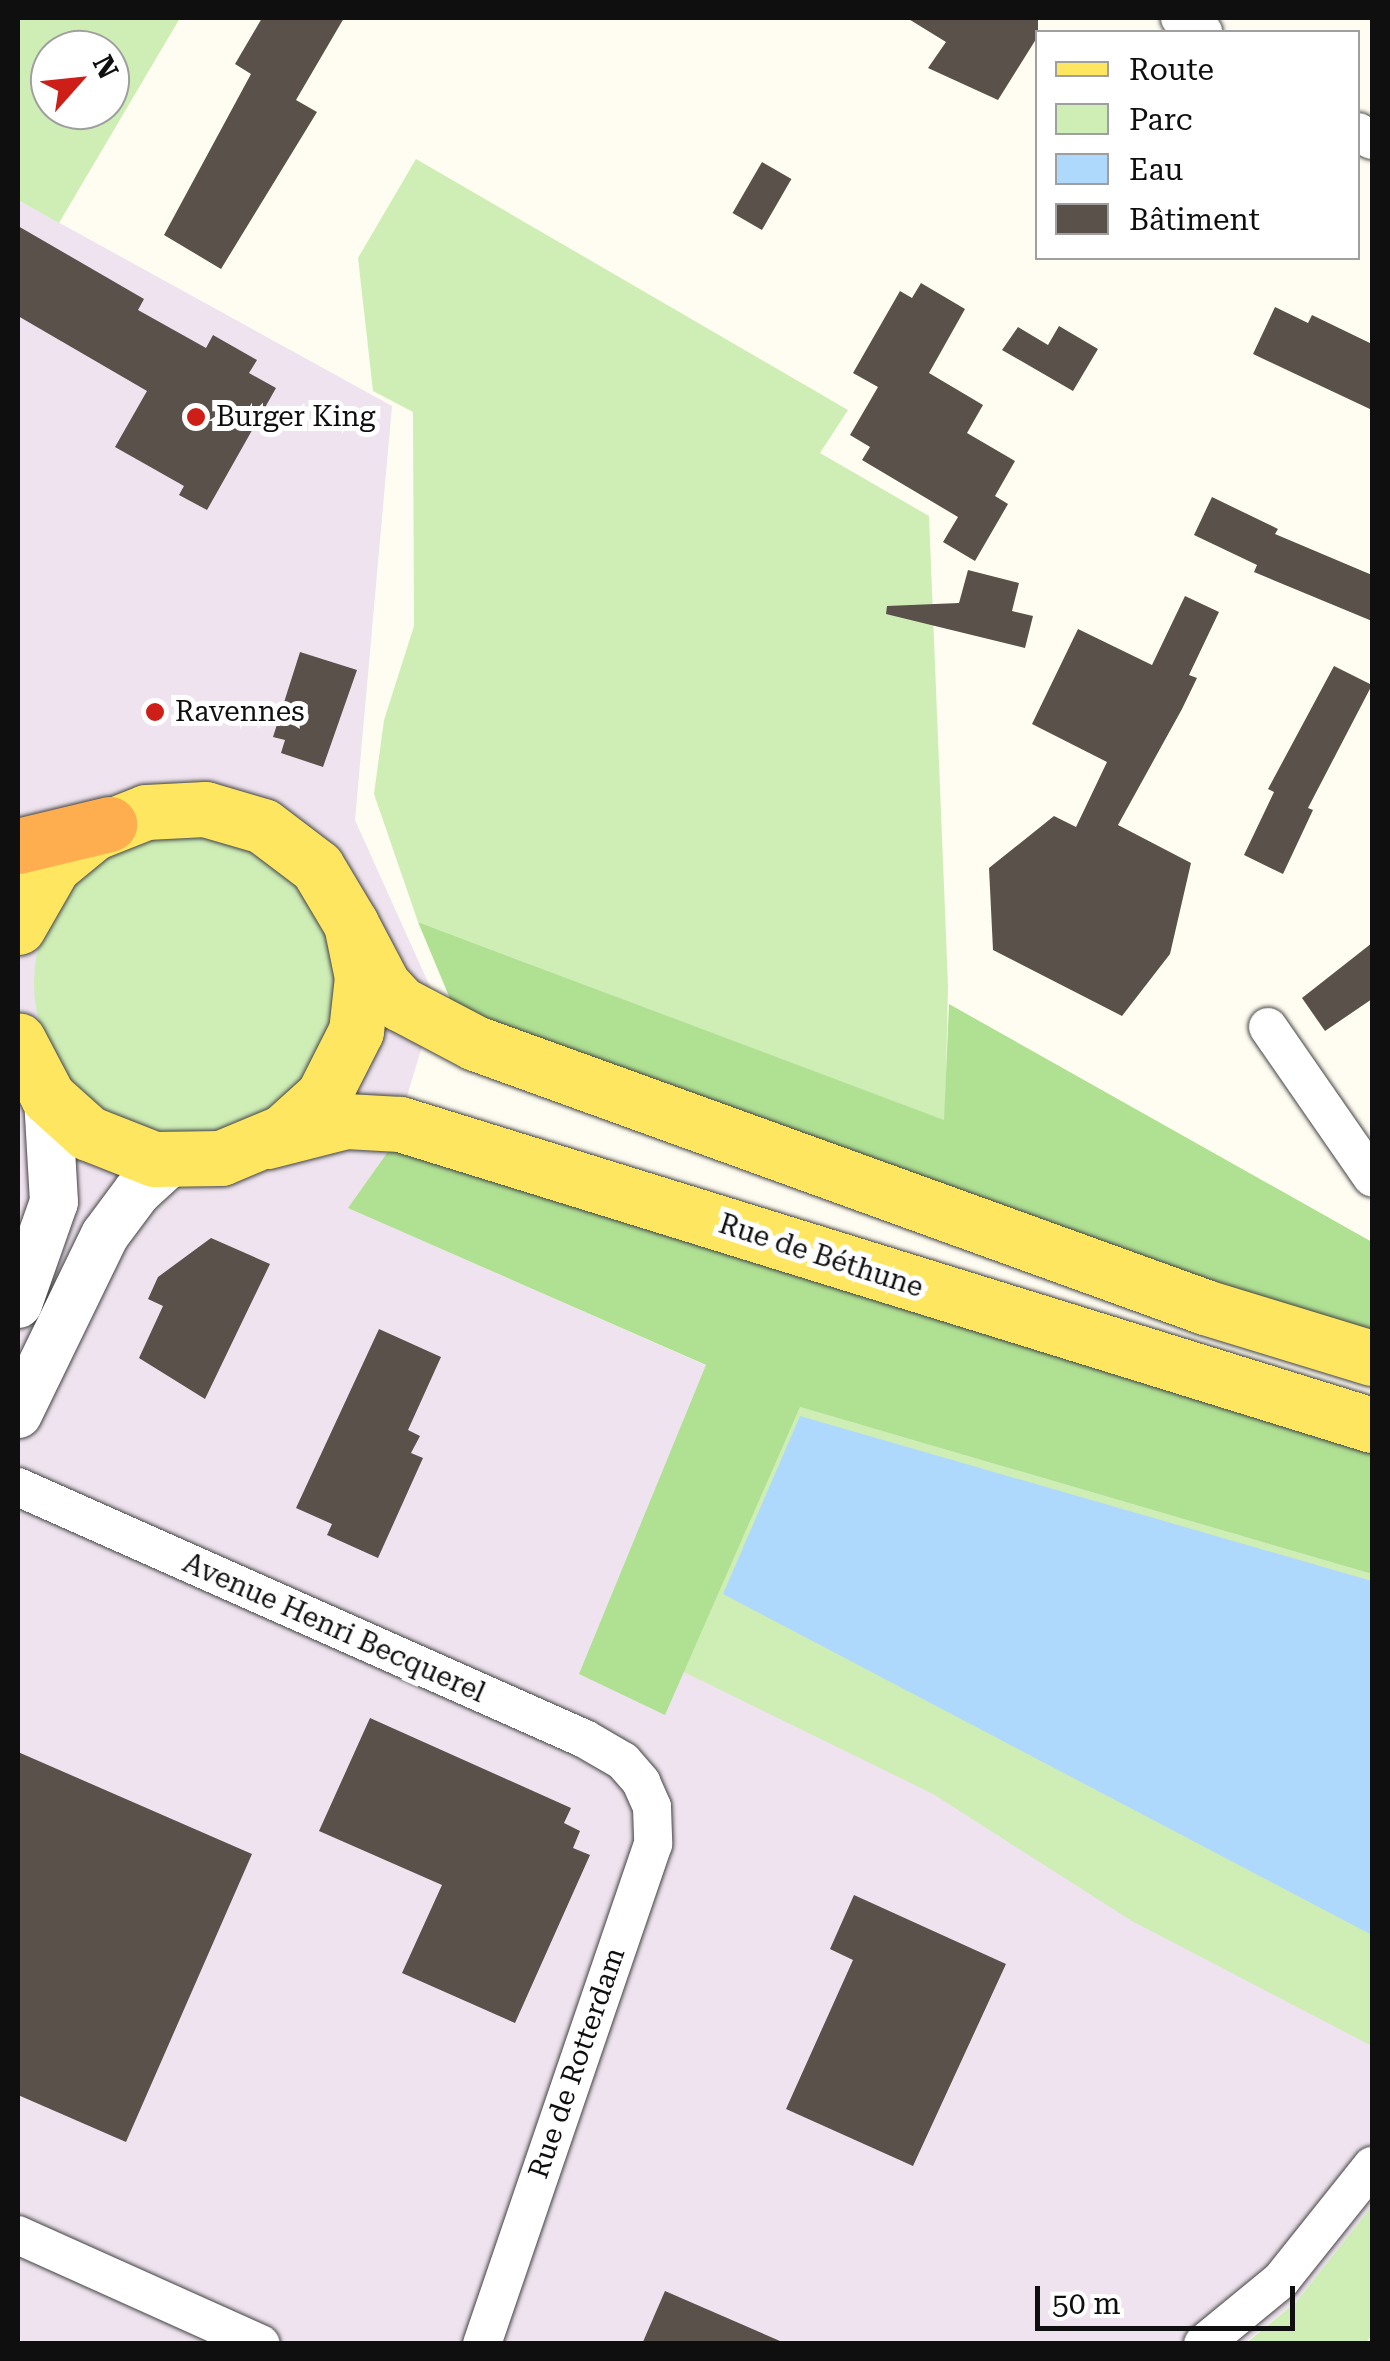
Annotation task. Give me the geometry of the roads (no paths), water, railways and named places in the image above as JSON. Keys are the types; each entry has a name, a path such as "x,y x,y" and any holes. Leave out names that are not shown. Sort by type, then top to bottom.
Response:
{"highway":[{"path":"18,846 109,824"}],"main road":[{"path":"18,927 53,866 109,824 175,808 248,819 316,866 382,985 401,1004 475,1043 1205,1308 1372,1358"},
{"path":"18,1040 48,1097 104,1142 172,1161 221,1158 267,1142 311,1110 350,1048 362,977 351,924"},
{"name":"Rue de Béthune","path":"267,1142 346,1121 400,1124 1131,1356 1372,1425"}],"street":[{"path":"1268,1027 1372,1177"},
{"path":"18,1304 54,1202 48,1097"},
{"path":"18,1414 106,1234 137,1192 172,1161"},
{"name":"Avenue Henri Becquerel","path":"18,1487 585,1739 623,1760 641,1782"},
{"name":"Rue de Rotterdam","path":"482,2344 653,1844 652,1808 641,1782"},
{"path":"1203,2344 1281,2280 1372,2166"},
{"path":"18,2235 261,2344"}],"water":[{"path":"800,1416 1372,1581 1372,1935 723,1594"}],"place":[{"name":"Burger King","path":"196,417"},
{"name":"Ravennes","path":"155,712"}]}
